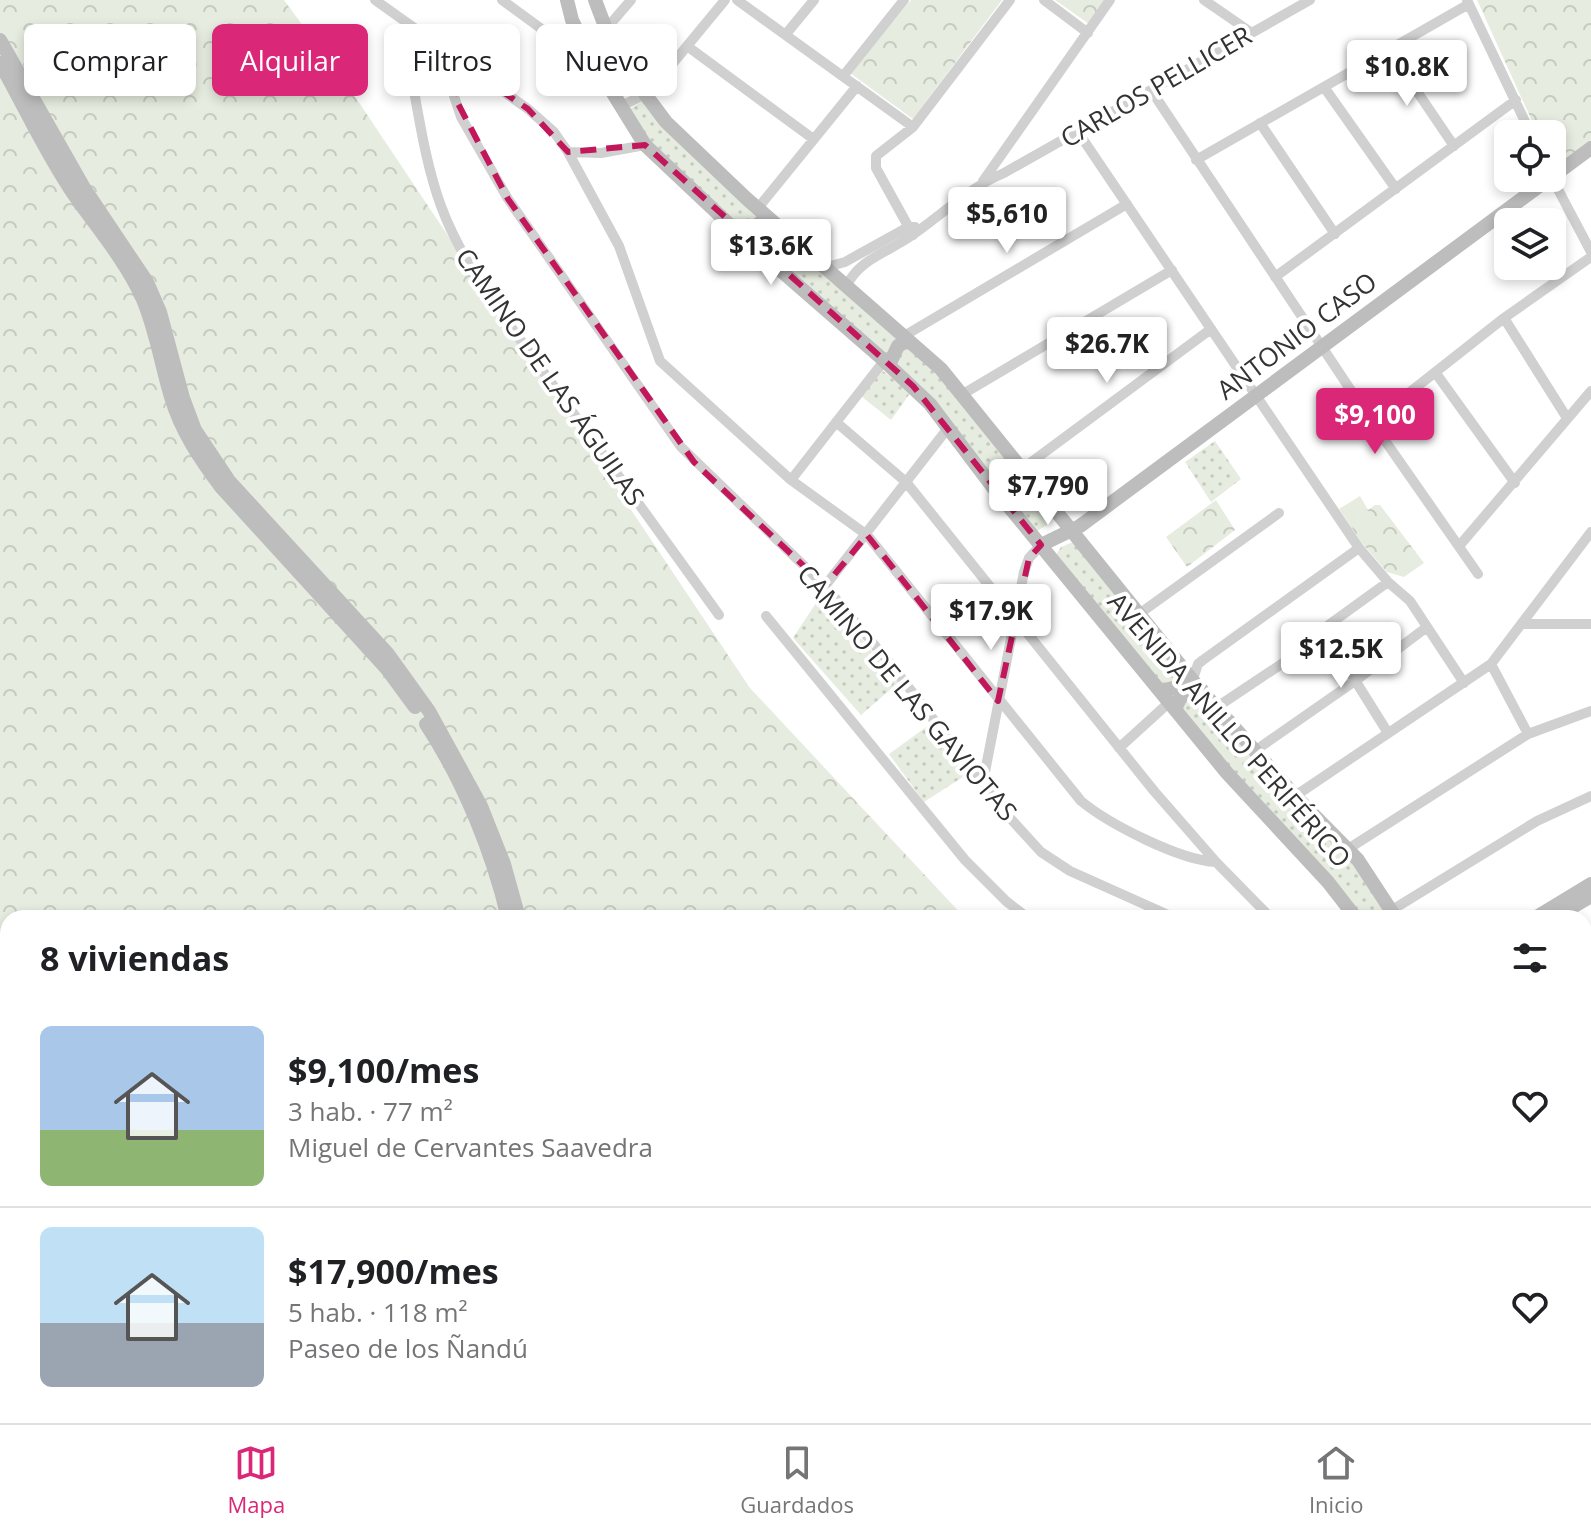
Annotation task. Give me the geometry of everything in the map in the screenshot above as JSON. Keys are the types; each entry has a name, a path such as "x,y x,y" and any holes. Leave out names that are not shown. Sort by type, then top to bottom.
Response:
{"street":[{"path":"375,0 407,24"},
{"path":"502,0 536,25"},
{"name":"AVENIDA ANILLO PERIFÉRICO","path":"567,0 572,20 587,51 645,145 748,242 913,386 1227,773 1328,882 1350,910"},
{"name":"AVENIDA ANILLO PERIFÉRICO","path":"595,0 604,24"},
{"path":"610,24 631,0"},
{"path":"677,57 725,0"},
{"path":"737,0 913,127"},
{"path":"786,34 814,0"},
{"path":"844,75 904,0"},
{"path":"910,231 875,161 880,152 913,127 1010,0"},
{"path":"1044,0 1088,33"},
{"path":"982,183 1110,0"},
{"path":"1204,0 1252,33"},
{"name":"CARLOS PELLICER","path":"827,267 922,226 982,183 1027,161 1310,0"},
{"path":"1196,160 1468,2 1525,120"},
{"path":"0,40 84,188 147,282 160,312 183,398 195,430 229,481 388,654 421,699 445,736 481,806 504,864 517,910"},
{"path":"687,46 812,138"},
{"path":"1389,50 1454,146"},
{"path":"0,63 57,167 127,268 143,299 171,399 184,432 221,487 387,669 408,697 432,733 464,794 506,910"},
{"path":"748,242 752,230 812,138 857,86"},
{"path":"1324,87 1396,189"},
{"path":"1151,90 1372,422 1478,574"},
{"name":"CAMINO DE LAS ÁGUILAS","path":"416,96 433,183 465,260 719,615"},
{"name":"CAMINO DE LAS GAVIOTAS","path":"454,96 461,117 508,199 549,262 681,447 825,586 1010,818 1053,861 1157,910"},
{"path":"509,96 554,132 568,152 619,246 660,361 791,480 867,535 1081,801 1095,812 1176,852 1216,862"},
{"path":"620,107 641,96"},
{"name":"AVENIDA ANILLO PERIFÉRICO","path":"647,96 681,139 934,361 1194,681 1368,873 1391,910"},
{"path":"1275,277 1516,100"},
{"path":"1260,123 1335,234"},
{"path":"1078,132 1359,548 1388,582 1405,595 1464,683"},
{"path":"1010,144 1027,161"},
{"path":"568,152 601,153 645,145"},
{"name":"ANTONIO CASO","path":"1566,167 1591,148"},
{"name":"ANTONIO CASO","path":"1074,533 1532,192"},
{"path":"1372,422 1591,254 1558,192"},
{"path":"791,480 904,336 1127,204"},
{"path":"737,231 763,213"},
{"name":"CARLOS PELLICER","path":"847,285 864,263 910,231"},
{"path":"963,394 1172,270"},
{"path":"1504,318 1567,418"},
{"path":"1022,469 1211,329"},
{"path":"1435,372 1515,483"},
{"path":"1460,545 1591,391"},
{"path":"836,422 906,482 1119,748 1216,862 1263,910"},
{"path":"825,586 948,428"},
{"path":"1139,614 1279,513"},
{"path":"983,782 1029,558 1059,515"},
{"path":"1295,796 1491,664 1591,532"},
{"path":"1038,541 1074,533"},
{"path":"1050,558 1060,542 1074,533"},
{"path":"1169,701 1189,692 1195,669 1203,660 1359,548"},
{"path":"1217,707 1298,653 1323,629 1388,582"},
{"path":"766,616 965,860 1018,910"},
{"path":"1521,624 1591,624"},
{"path":"1256,750 1427,627"},
{"path":"1323,629 1388,733"},
{"path":"1491,664 1528,734"},
{"path":"1119,748 1169,701 1177,687 1194,681"},
{"path":"1348,849 1528,734 1591,711"},
{"path":"1400,910 1537,821 1591,796"},
{"path":"1548,910 1591,884"},
{"path":"1567,910 1591,896"}],"highlighted area":[{"path":"458,61 528,109 568,152 645,145 913,386 1041,545 1029,558 998,701 867,535 825,586 694,462 508,199 454,96"}],"green space":[{"path":"0,0 284,0 302,24 212,24 212,96 354,96 750,688 958,910 0,910"},
{"path":"911,0 1002,0 913,119 850,73"},
{"path":"1055,0 1106,0 1089,24"},
{"path":"1477,0 1591,0 1591,141 1566,160 1566,120 1532,120"},
{"path":"643,101 939,371 1052,517 1049,524 1035,532 956,434 648,141 630,109"},
{"path":"883,371 911,392 891,420 861,396"},
{"path":"1215,441 1241,479 1211,502 1185,462"},
{"path":"1360,496 1368,510 1380,505 1424,563 1404,577 1387,572 1339,509"},
{"path":"1216,500 1235,530 1187,567 1166,537"},
{"path":"1361,501 1383,532 1371,541 1348,509"},
{"path":"1073,542 1181,671 1177,680 1161,685 1056,555 1061,547"},
{"path":"822,594 899,682 861,715 793,638"},
{"path":"1197,696 1365,875 1385,910 1353,910 1251,795 1183,708 1189,698"},
{"path":"929,725 969,773 924,802 889,754"}]}
